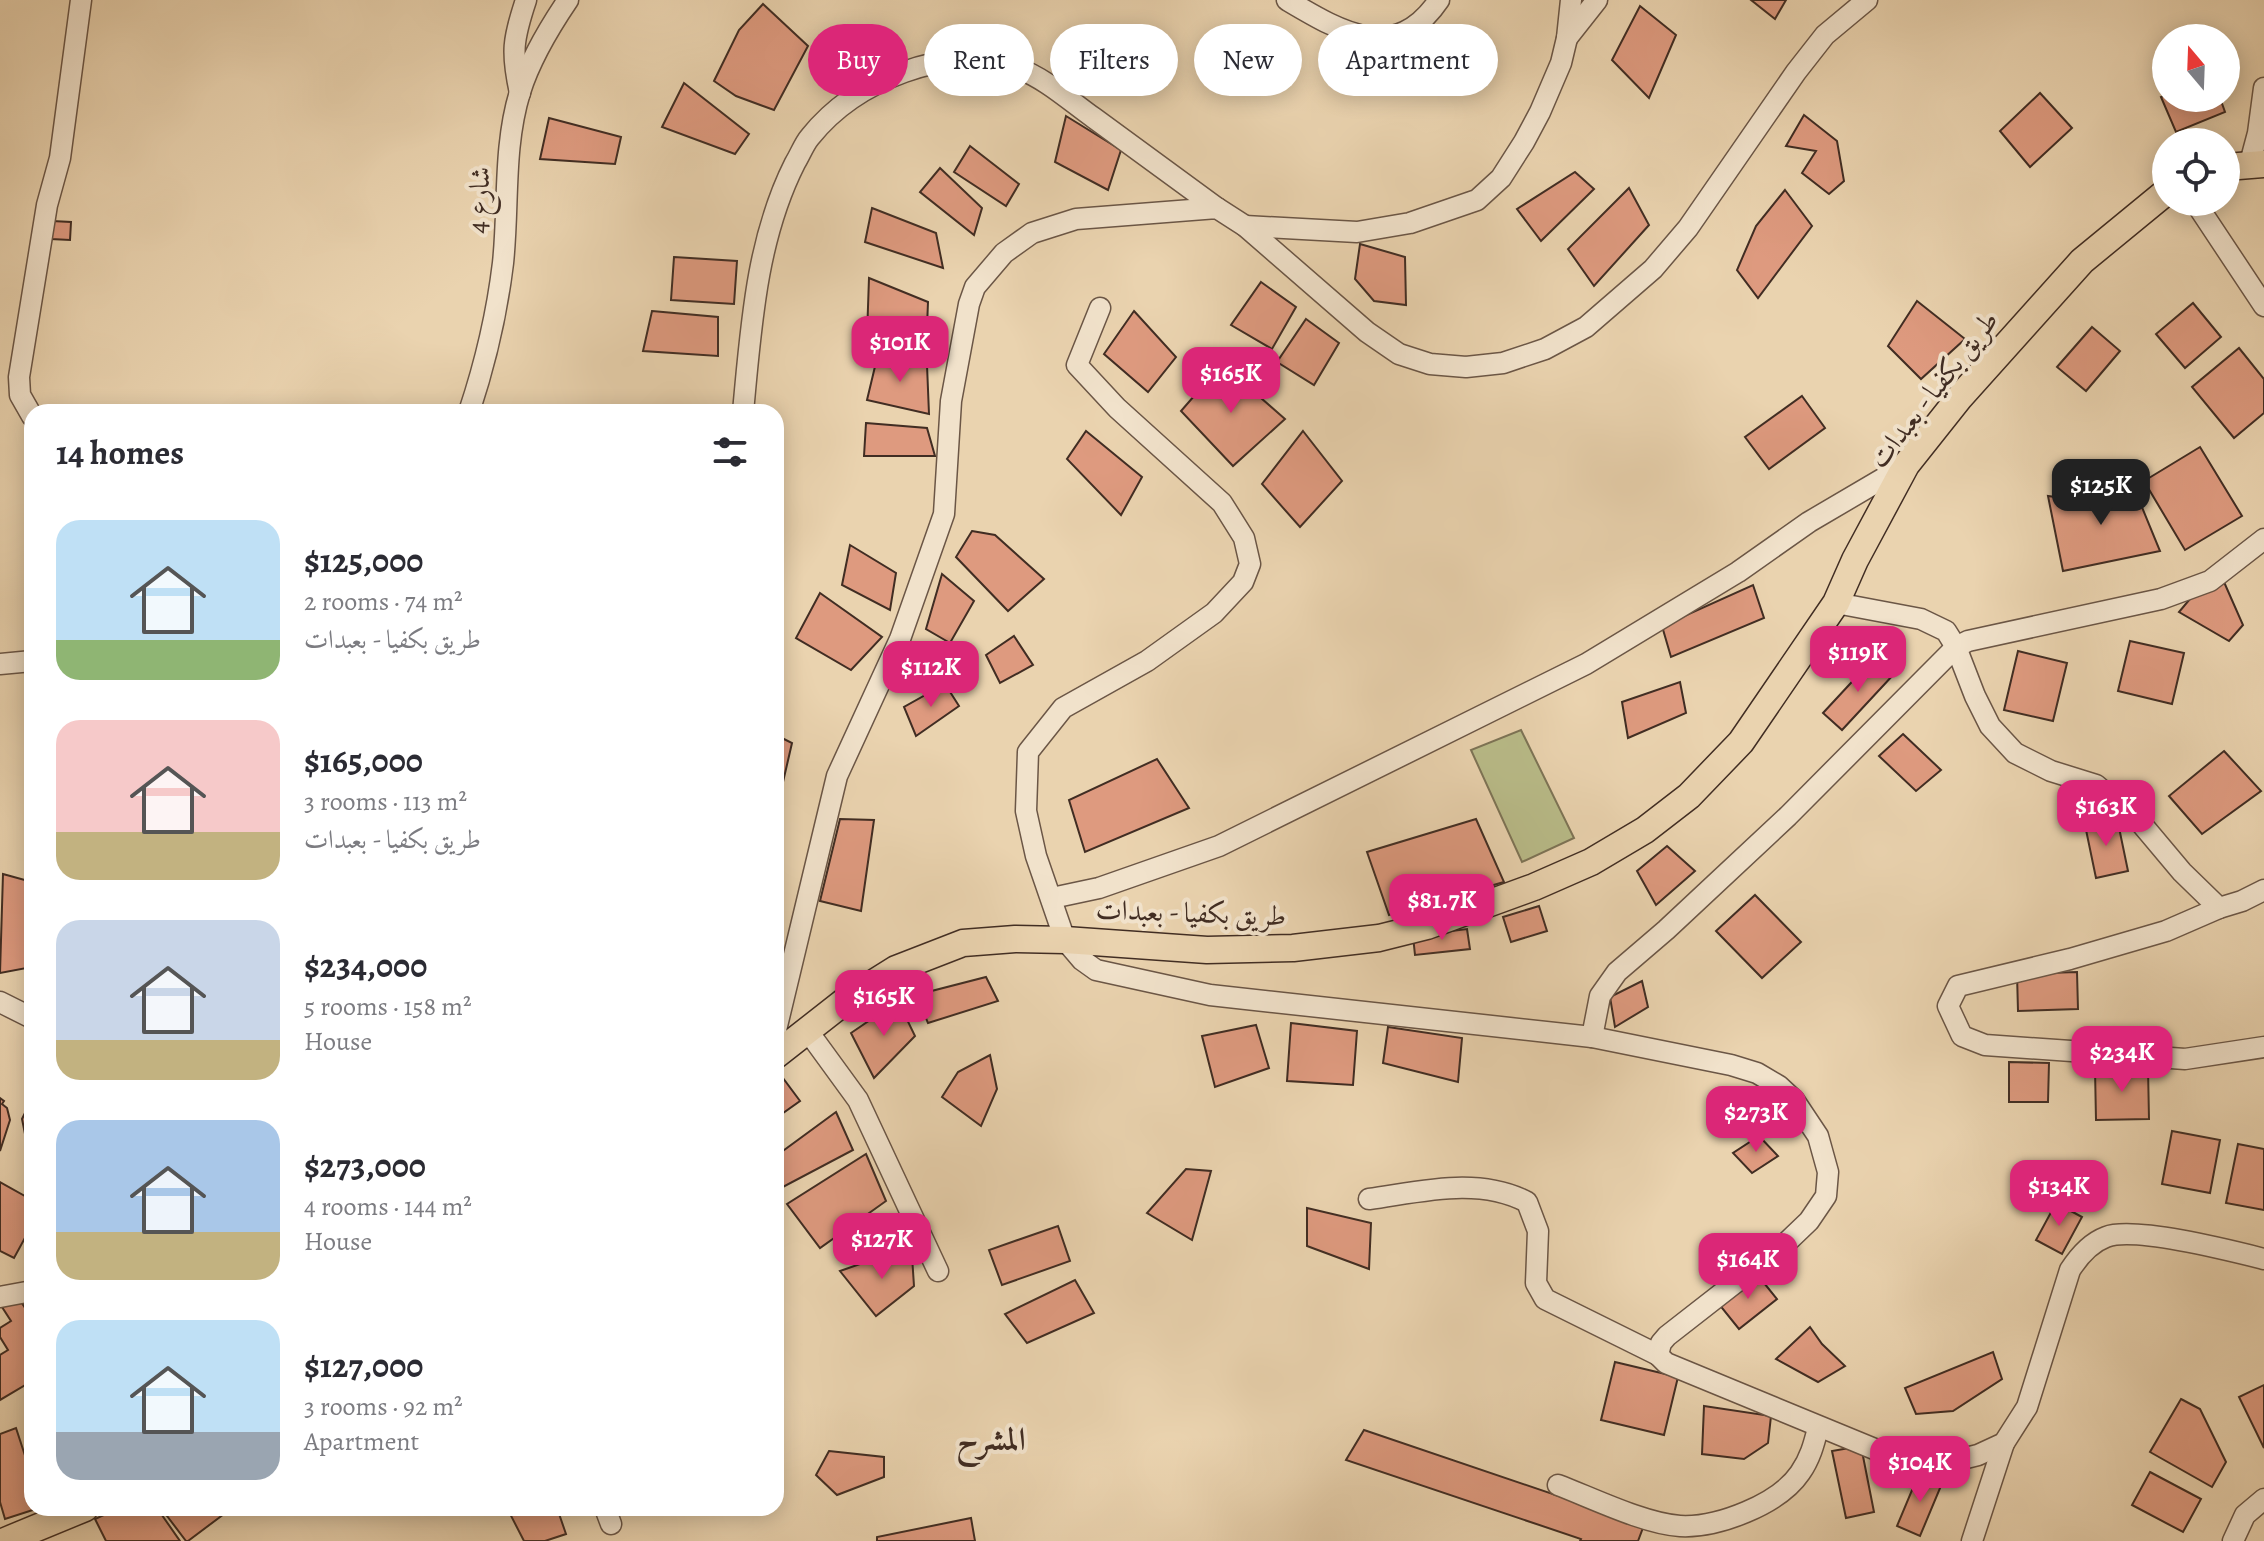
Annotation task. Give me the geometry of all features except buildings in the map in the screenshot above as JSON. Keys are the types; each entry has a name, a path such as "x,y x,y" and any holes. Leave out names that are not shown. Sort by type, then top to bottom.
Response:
{"main road":[{"name":"طريق بكفيا - بعبدات","path":"784,1049 845,1001 896,969 963,943 1015,939 1065,940 1207,950 1335,945 1427,926 1534,887 1605,854 1645,830 1689,796 1741,742 1836,603 1855,560 1906,465 1960,397 2082,261 2152,204"},
{"path":"5,1541 66,1516"}],"street":[{"path":"25,404 20,395 19,377 47,205 60,158 81,0"},
{"path":"520,93 513,63 514,37 526,0"},
{"name":"شارع 4","path":"472,404 484,369 503,263 510,151 520,93 548,30 568,0"},
{"path":"1287,0 1343,29 1382,39 1398,36 1410,28 1429,14 1439,0"},
{"path":"1245,226 1357,232 1410,223 1477,200 1501,178 1524,142 1561,63 1571,0"},
{"path":"1567,38 1597,0"},
{"path":"744,404 756,289 770,228 785,183 808,139 834,111 868,88 895,75 946,60 976,60 1017,68 1060,93 1245,226 1367,332 1399,354 1430,364 1466,367 1503,363 1545,349 1586,327 1653,269 1688,228 1815,47 1867,0"},
{"path":"2247,165 2262,116 2264,88"},
{"path":"784,997 837,776 900,639 944,514 951,401 960,342 975,287 1004,253 1032,233 1056,225 1108,215 1217,208"},
{"path":"2204,216 2264,306"},
{"path":"1100,308 1077,365 1117,408 1222,503 1244,538 1250,564 1233,596 1214,613 1147,661 1063,708 1028,752 1026,811 1036,856 1065,940 1082,960 1096,970 1210,995 1592,1037 1702,1058 1757,1073 1779,1086 1794,1100 1818,1136 1826,1162 1826,1196 1809,1221 1785,1244 1684,1320 1661,1343 1658,1355"},
{"path":"1052,898 1099,888 1219,846 1586,664 1738,572 1809,522 1906,465"},
{"path":"1592,1037 1600,996 1617,972 1788,816 1956,647 1968,641 2161,599 2210,581 2264,539"},
{"path":"1836,603 1921,619 1946,631 1990,726 2015,753 2051,771 2096,785 2140,822 2182,872 2219,908"},
{"path":"0,664 24,662"},
{"path":"2264,890 2166,931 2070,959 1958,986 1948,1006 1962,1036 1985,1045 2185,1059 2264,1047"},
{"path":"0,1002 24,1014"},
{"path":"807,1030 858,1100 938,1271"},
{"path":"1369,1199 1442,1189 1483,1188 1520,1198 1527,1202 1538,1231 1536,1283 1545,1299 1658,1355 1666,1363 1889,1455 1930,1462 1958,1460 2004,1443"},
{"path":"1972,1541 2004,1443 2027,1407 2070,1270 2079,1256 2107,1236 2142,1235 2264,1259"},
{"path":"0,1297 24,1292"},
{"path":"1558,1485 1639,1516 1680,1526 1738,1516 1783,1490 1800,1475 1812,1451 1818,1428"},
{"path":"2233,1541 2245,1515 2264,1499"}],"green space":[{"path":"1521,730 1574,838 1522,862 1471,750"}],"district":[{"name":"المشرح","path":"991,1439"}]}
